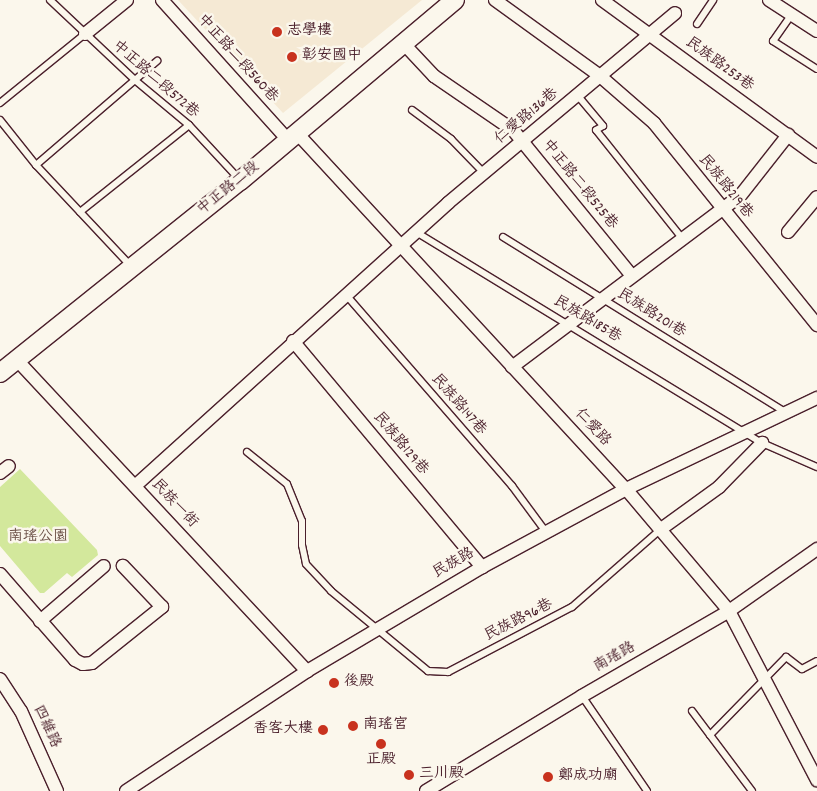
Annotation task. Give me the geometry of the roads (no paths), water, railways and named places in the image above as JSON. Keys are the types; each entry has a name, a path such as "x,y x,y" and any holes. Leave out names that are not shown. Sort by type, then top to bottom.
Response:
{"street":[{"path":"85,34 127,0"},
{"name":"中正路二段560巷","path":"162,0 292,136"},
{"name":"中正路二段","path":"0,372 240,181 455,0"},
{"name":"民族路219巷","path":"495,0 600,76 654,123 817,325"},
{"name":"民族路253巷","path":"602,0 817,157"},
{"path":"769,0 817,31"},
{"name":"仁愛路136巷","path":"134,486 416,232 675,13"},
{"name":"中正路二段525巷","path":"404,44 434,76 495,116 524,142 632,276"},
{"path":"512,367 721,208 740,196 788,134"},
{"name":"仁愛路","path":"292,136 402,246 626,489 729,611 817,780"},
{"path":"788,232 817,197"},
{"name":"民族路129巷","path":"293,342 482,567"},
{"name":"民族一街","path":"16,359 307,671"},
{"name":"民族路","path":"126,791 307,671 482,567 626,489 817,398"},
{"path":"661,529 719,487 762,443"},
{"name":"南瑤路","path":"429,790 582,696 729,611 817,549"},
{"path":"40,621 104,566"},
{"path":"0,574 75,660 92,663 162,607 123,566"},
{"name":"四維路","path":"0,679 21,711 57,791"}],"lane":[{"name":"中正路二段572巷","path":"50,0 136,81 189,125 240,181"},
{"path":"697,24 713,0"},
{"path":"792,14 774,41 817,69"},
{"path":"0,103 85,34"},
{"path":"36,165 157,62"},
{"path":"578,96 603,126 596,130 682,238"},
{"path":"412,110 451,139 484,174"},
{"path":"0,120 36,165 132,267"},
{"path":"80,212 189,125"},
{"name":"民族路185巷","path":"416,232 762,443 817,467"},
{"name":"民族路201巷","path":"503,237 785,412"},
{"name":"民族路147巷","path":"347,296 512,486 546,532"},
{"name":"民族路96巷","path":"247,452 287,484 302,520 302,545 306,564 330,591 428,671 448,672 586,598 661,529"},
{"path":"710,735 766,680 786,657 802,669 817,661"},
{"path":"582,696 647,791"},
{"path":"692,711 752,791"}],"place":[{"name":"志學樓","path":"277,32"},
{"name":"彰安國中","path":"292,57"},
{"name":"後殿","path":"334,683"},
{"name":"南瑤宮","path":"353,726"},
{"name":"香客大樓","path":"323,730"},
{"name":"正殿","path":"381,744"},
{"name":"三川殿","path":"409,775"},
{"name":"鄭成功廟","path":"548,777"}],"park label":[{"name":"南瑤公園","path":"38,538"}]}
